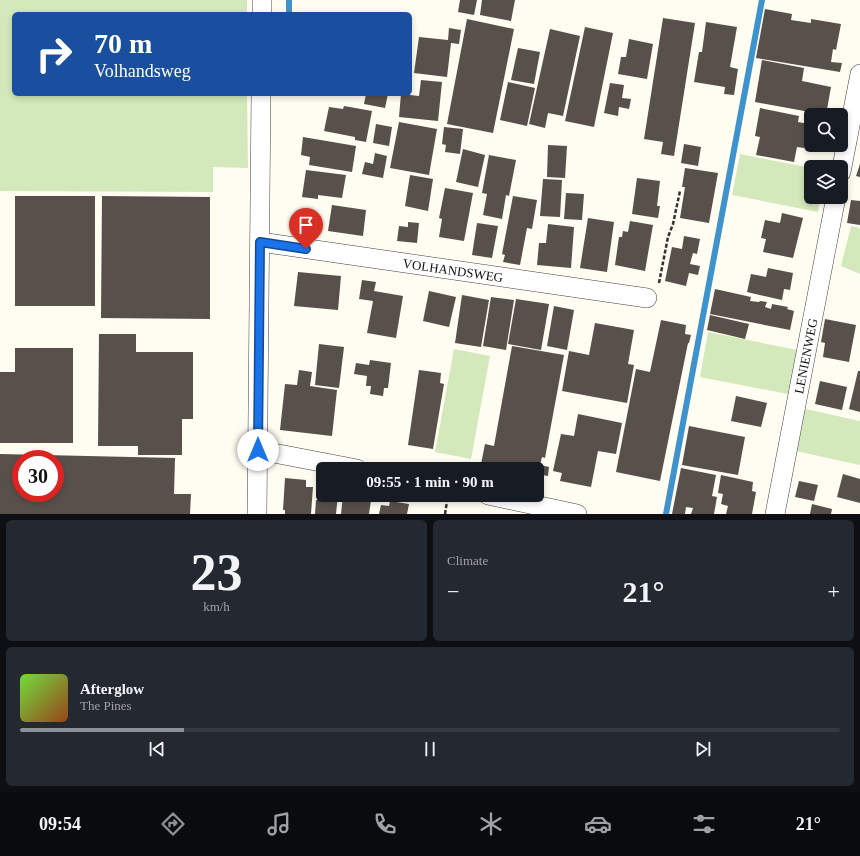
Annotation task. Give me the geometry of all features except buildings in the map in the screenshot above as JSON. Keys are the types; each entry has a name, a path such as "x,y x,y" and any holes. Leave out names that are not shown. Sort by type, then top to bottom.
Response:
{"street":[{"path":"262,0 262,12"},
{"path":"843,160 860,74"},
{"path":"257,514 261,96"},
{"name":"LENIENWEG","path":"775,514 835,204"},
{"name":"VOLHANDSWEG","path":"260,242 647,298"},
{"path":"258,450 321,462"},
{"path":"520,502 576,514"}],"path":[{"path":"647,298 653,295 658,287 668,237 673,224 680,191"},
{"path":"445,514 447,502"}],"green space":[{"path":"0,0 247,0 247,12 12,12 12,96 247,96 248,168 213,167 213,192 0,191"},
{"path":"740,154 804,167 804,204 819,204 818,212 732,195"},
{"path":"851,226 860,228 860,274 841,266"},
{"path":"708,332 802,351 793,395 700,377"},
{"path":"454,349 490,356 471,459 435,452"},
{"path":"801,408 860,421 860,465 791,450"}],"waterway":[{"path":"289,0 289,12"},
{"path":"666,514 762,0"}],"route":[{"path":"258,450 260,242 306,249"}]}
